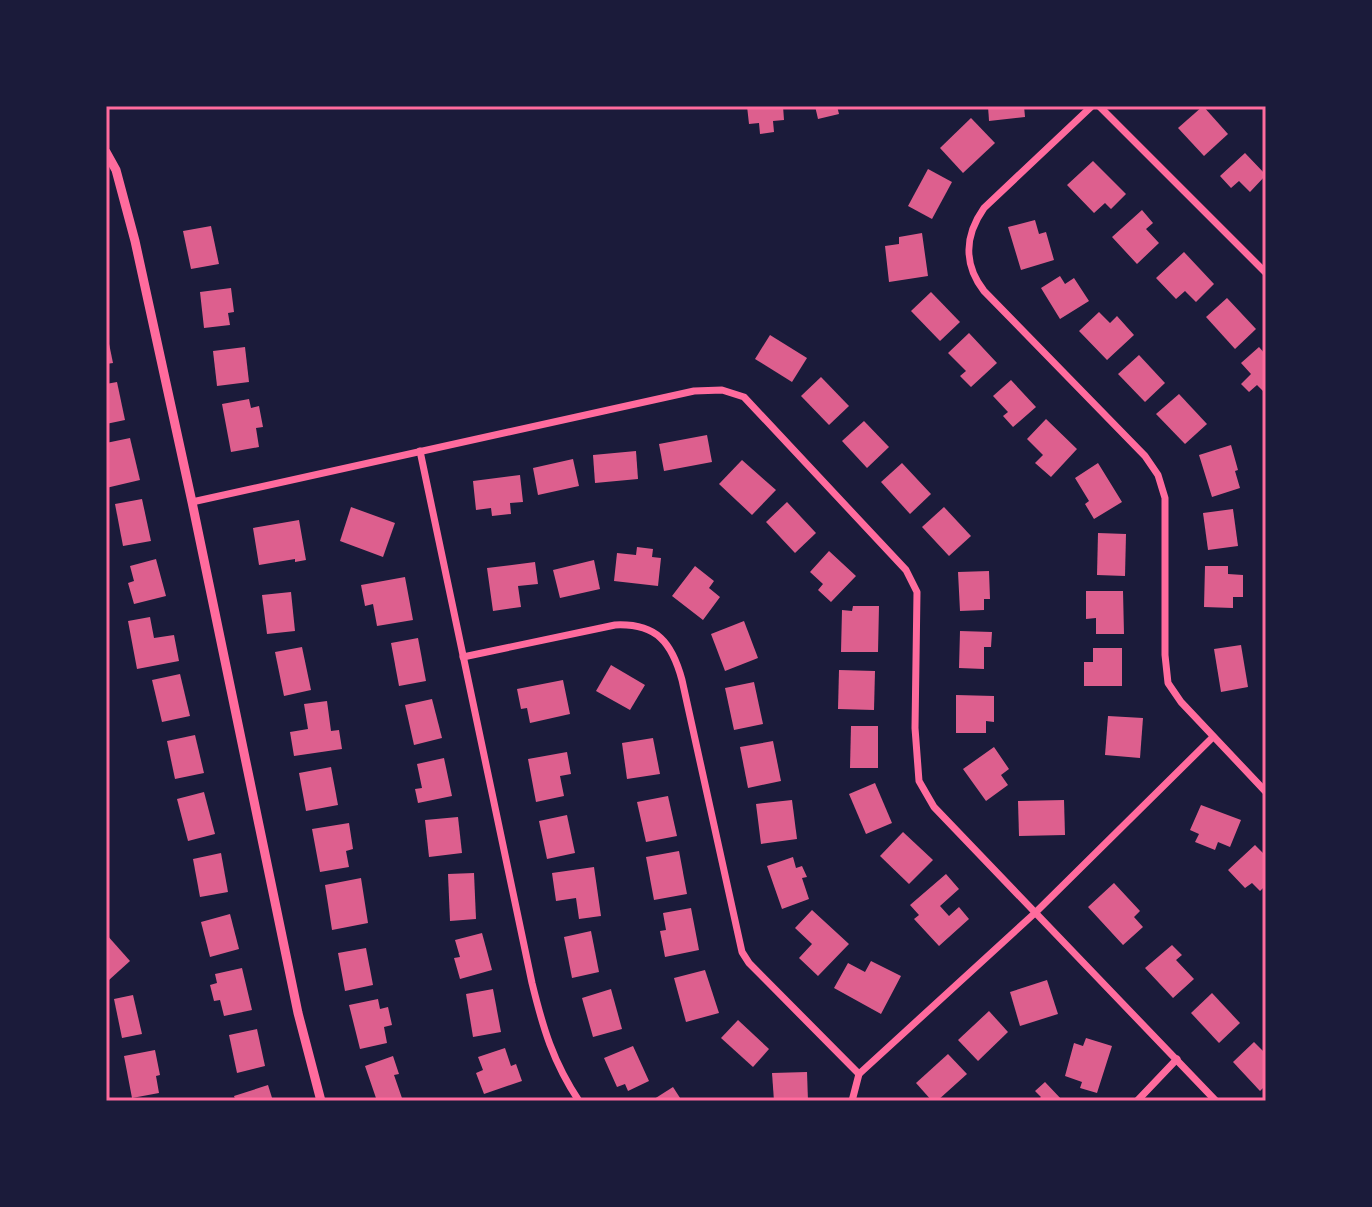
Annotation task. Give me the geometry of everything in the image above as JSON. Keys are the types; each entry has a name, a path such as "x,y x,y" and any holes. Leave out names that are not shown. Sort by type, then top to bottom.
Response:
{"street":[{"path":"1092,106 984,208 971,233 968,258 984,291 1145,456 1158,475 1163,485 1166,510 1166,673 1173,693 1266,792"},
{"path":"1099,106 1266,273"},
{"path":"106,152 116,170 135,241 298,1013 321,1101"},
{"path":"192,502 694,391 722,390 744,397 906,570 917,592 915,728 919,781 934,807 1216,1101"},
{"path":"420,451 532,983 554,1059 579,1101"},
{"path":"463,657 615,625 641,627 667,642 682,680 742,952 749,963 859,1074"},
{"path":"852,1101 859,1074 1036,912 1213,737"},
{"path":"1137,1101 1177,1059"}],"building":[{"path":"747,106 783,106 784,120 773,121 774,132 760,134 759,123 749,124"},
{"path":"815,106 837,106 839,114 818,119"},
{"path":"988,106 1024,106 1025,117 989,121"},
{"path":"1203,106 1228,134 1204,156 1178,128"},
{"path":"971,118 995,143 963,173 940,148"},
{"path":"1245,153 1266,175 1250,192 1239,181 1231,188 1220,176"},
{"path":"1093,161 1126,194 1111,209 1105,203 1094,213 1067,185"},
{"path":"928,169 952,182 932,219 908,206"},
{"path":"1142,210 1153,223 1146,229 1159,243 1137,264 1112,237"},
{"path":"1035,220 1039,234 1046,232 1054,260 1021,270 1008,227"},
{"path":"211,226 219,264 191,269 183,231"},
{"path":"922,233 928,276 889,282 885,246 899,244 899,237"},
{"path":"1184,252 1214,284 1196,302 1185,291 1176,299 1156,278"},
{"path":"1060,276 1065,284 1074,278 1089,301 1060,319 1041,288"},
{"path":"231,288 234,312 228,313 230,325 204,328 200,292"},
{"path":"931,292 960,322 940,341 911,311"},
{"path":"1227,298 1256,329 1235,349 1206,317"},
{"path":"1099,312 1110,323 1117,316 1134,335 1107,360 1079,331"},
{"path":"969,333 997,363 971,387 960,376 966,371 948,353"},
{"path":"106,334 113,363 106,364"},
{"path":"770,335 807,358 792,382 755,359"},
{"path":"245,347 249,382 217,386 213,351"},
{"path":"1259,347 1266,355 1266,394 1257,385 1249,392 1241,384 1251,374 1241,363"},
{"path":"1139,355 1165,383 1145,402 1118,374"},
{"path":"821,377 849,406 829,425 801,396"},
{"path":"1011,380 1036,407 1013,427 1003,416 1008,412 993,396"},
{"path":"117,382 125,420 106,424 106,384"},
{"path":"1179,394 1207,424 1185,444 1156,414"},
{"path":"249,399 251,408 259,406 263,427 256,428 259,447 231,452 222,404"},
{"path":"1046,419 1077,449 1051,477 1035,463 1043,455 1027,439"},
{"path":"864,421 889,447 867,468 842,441"},
{"path":"707,435 712,462 664,471 659,444"},
{"path":"130,438 140,480 106,488 106,443"},
{"path":"1231,445 1240,488 1212,497 1199,455"},
{"path":"636,451 638,479 595,483 593,455"},
{"path":"573,459 579,486 538,495 533,468"},
{"path":"742,460 776,490 752,515 719,484"},
{"path":"902,463 931,494 910,514 881,482"},
{"path":"1098,463 1122,502 1094,519 1085,504 1089,501 1075,478"},
{"path":"520,475 523,502 510,503 511,514 492,516 491,508 476,510 473,481"},
{"path":"142,499 151,541 123,546 115,504"},
{"path":"787,502 816,533 795,553 766,522"},
{"path":"351,507 395,523 383,557 340,541"},
{"path":"944,507 971,536 949,556 922,527"},
{"path":"1233,509 1238,546 1208,550 1203,513"},
{"path":"299,520 306,560 259,565 253,528"},
{"path":"1098,533 1126,534 1125,576 1097,575"},
{"path":"637,547 653,549 652,557 661,558 658,586 614,581 617,553 636,555"},
{"path":"829,551 856,576 831,602 818,590 823,584 810,572"},
{"path":"156,559 166,596 134,604 128,583 134,581 130,566"},
{"path":"594,560 600,589 560,598 553,570"},
{"path":"535,562 538,584 518,586 521,607 493,611 487,568"},
{"path":"695,566 714,581 709,588 720,597 703,620 672,596"},
{"path":"1205,566 1228,566 1228,574 1243,575 1243,597 1233,597 1233,608 1204,607"},
{"path":"989,571 990,599 984,599 984,610 960,611 958,572"},
{"path":"405,577 413,620 377,626 373,604 365,606 361,585"},
{"path":"1086,591 1123,591 1124,634 1096,634 1096,618 1086,619"},
{"path":"291,592 295,631 267,634 262,595"},
{"path":"853,606 879,606 878,652 841,652 842,610 852,611"},
{"path":"150,617 154,638 174,635 179,661 137,669 128,621"},
{"path":"744,621 758,658 725,671 711,634"},
{"path":"960,631 992,632 991,647 984,647 984,669 959,668"},
{"path":"418,638 426,681 399,686 391,643"},
{"path":"1241,645 1248,687 1221,692 1214,649"},
{"path":"302,647 311,690 284,696 275,652"},
{"path":"1093,648 1122,648 1122,686 1084,686 1084,662 1093,662"},
{"path":"611,665 645,685 630,710 596,691"},
{"path":"839,670 875,671 874,710 838,709"},
{"path":"180,674 190,716 162,722 152,680"},
{"path":"563,680 570,714 530,723 527,708 521,709 517,689"},
{"path":"754,682 763,724 734,730 725,688"},
{"path":"956,695 994,696 994,722 986,721 986,733 956,733"},
{"path":"432,699 442,738 414,745 405,705"},
{"path":"327,701 331,731 339,730 342,749 294,756 290,732 308,729 304,704"},
{"path":"1108,716 1143,718 1140,758 1105,755"},
{"path":"851,726 878,726 878,768 850,768"},
{"path":"195,735 204,773 175,779 167,741"},
{"path":"653,738 660,774 627,779 622,743"},
{"path":"773,741 781,781 748,788 740,747"},
{"path":"994,747 1009,769 1001,775 1008,785 986,801 963,769"},
{"path":"567,752 571,774 560,776 564,796 536,802 528,759"},
{"path":"444,758 452,796 418,803 415,789 422,788 417,764"},
{"path":"331,767 338,805 306,811 299,773"},
{"path":"875,783 892,823 866,834 849,794"},
{"path":"204,792 215,834 188,841 177,799"},
{"path":"668,796 677,836 646,842 637,802"},
{"path":"792,800 797,839 761,844 756,804"},
{"path":"1064,800 1065,835 1019,836 1018,801"},
{"path":"1201,805 1241,820 1230,847 1218,842 1215,850 1195,842 1199,834 1190,830"},
{"path":"567,815 575,853 547,859 539,821"},
{"path":"458,817 462,853 429,857 425,820"},
{"path":"349,823 353,849 346,851 349,867 320,872 312,829"},
{"path":"903,832 933,860 909,884 880,856"},
{"path":"1255,845 1266,856 1266,885 1260,891 1252,883 1245,888 1228,870"},
{"path":"679,851 687,894 654,900 646,857"},
{"path":"221,853 228,892 200,897 193,859"},
{"path":"793,857 796,868 802,866 807,877 802,878 809,899 782,909 767,866"},
{"path":"594,867 601,916 579,919 576,898 556,901 552,873"},
{"path":"474,873 476,919 450,921 448,874"},
{"path":"946,874 959,889 940,906 949,916 959,907 969,919 939,946 914,919 919,915 910,905"},
{"path":"361,878 368,923 332,930 325,885"},
{"path":"1114,883 1140,911 1134,917 1143,927 1123,945 1088,907"},
{"path":"691,908 699,950 665,957 660,931 666,930 663,913"},
{"path":"812,910 849,944 818,976 799,958 812,944 795,928"},
{"path":"230,914 239,949 210,957 201,922"},
{"path":"591,931 599,972 572,978 564,937"},
{"path":"482,933 492,970 460,979 454,958 460,957 455,940"},
{"path":"106,934 130,961 109,980 106,977"},
{"path":"1172,945 1182,955 1176,960 1194,979 1173,998 1145,968"},
{"path":"366,948 373,985 345,991 338,953"},
{"path":"871,961 901,976 881,1014 834,988 848,963 865,972"},
{"path":"242,968 252,1010 224,1016 220,1000 214,1001 210,985 217,983 215,974"},
{"path":"705,970 719,1013 686,1022 674,978"},
{"path":"1047,980 1058,1014 1020,1026 1010,992"},
{"path":"493,989 501,1032 473,1037 466,994"},
{"path":"611,989 622,1029 593,1037 582,998"},
{"path":"1212,993 1240,1023 1219,1043 1191,1013"},
{"path":"133,995 142,1034 122,1038 114,999"},
{"path":"378,999 380,1009 388,1007 392,1025 384,1027 387,1043 360,1049 349,1005"},
{"path":"989,1011 1008,1032 978,1061 958,1040"},
{"path":"738,1020 769,1049 753,1067 721,1038"},
{"path":"257,1029 265,1066 237,1073 229,1035"},
{"path":"1086,1038 1112,1046 1097,1093 1080,1088 1082,1082 1065,1076 1074,1043 1083,1046"},
{"path":"1254,1042 1266,1054 1266,1085 1260,1091 1233,1062"},
{"path":"633,1046 649,1081 628,1091 625,1084 617,1087 604,1058"},
{"path":"505,1048 511,1066 516,1064 522,1081 484,1094 476,1073 483,1070 478,1057"},
{"path":"155,1050 160,1075 156,1076 159,1093 132,1098 124,1056"},
{"path":"948,1054 967,1074 937,1101 932,1101 916,1083"},
{"path":"393,1056 399,1074 394,1075 403,1101 377,1101 365,1066"},
{"path":"807,1072 808,1101 774,1101 772,1073"},
{"path":"1045,1082 1063,1101 1037,1101 1041,1097 1035,1091"},
{"path":"268,1085 273,1101 236,1101 234,1096"},
{"path":"673,1087 682,1101 651,1101"}]}
